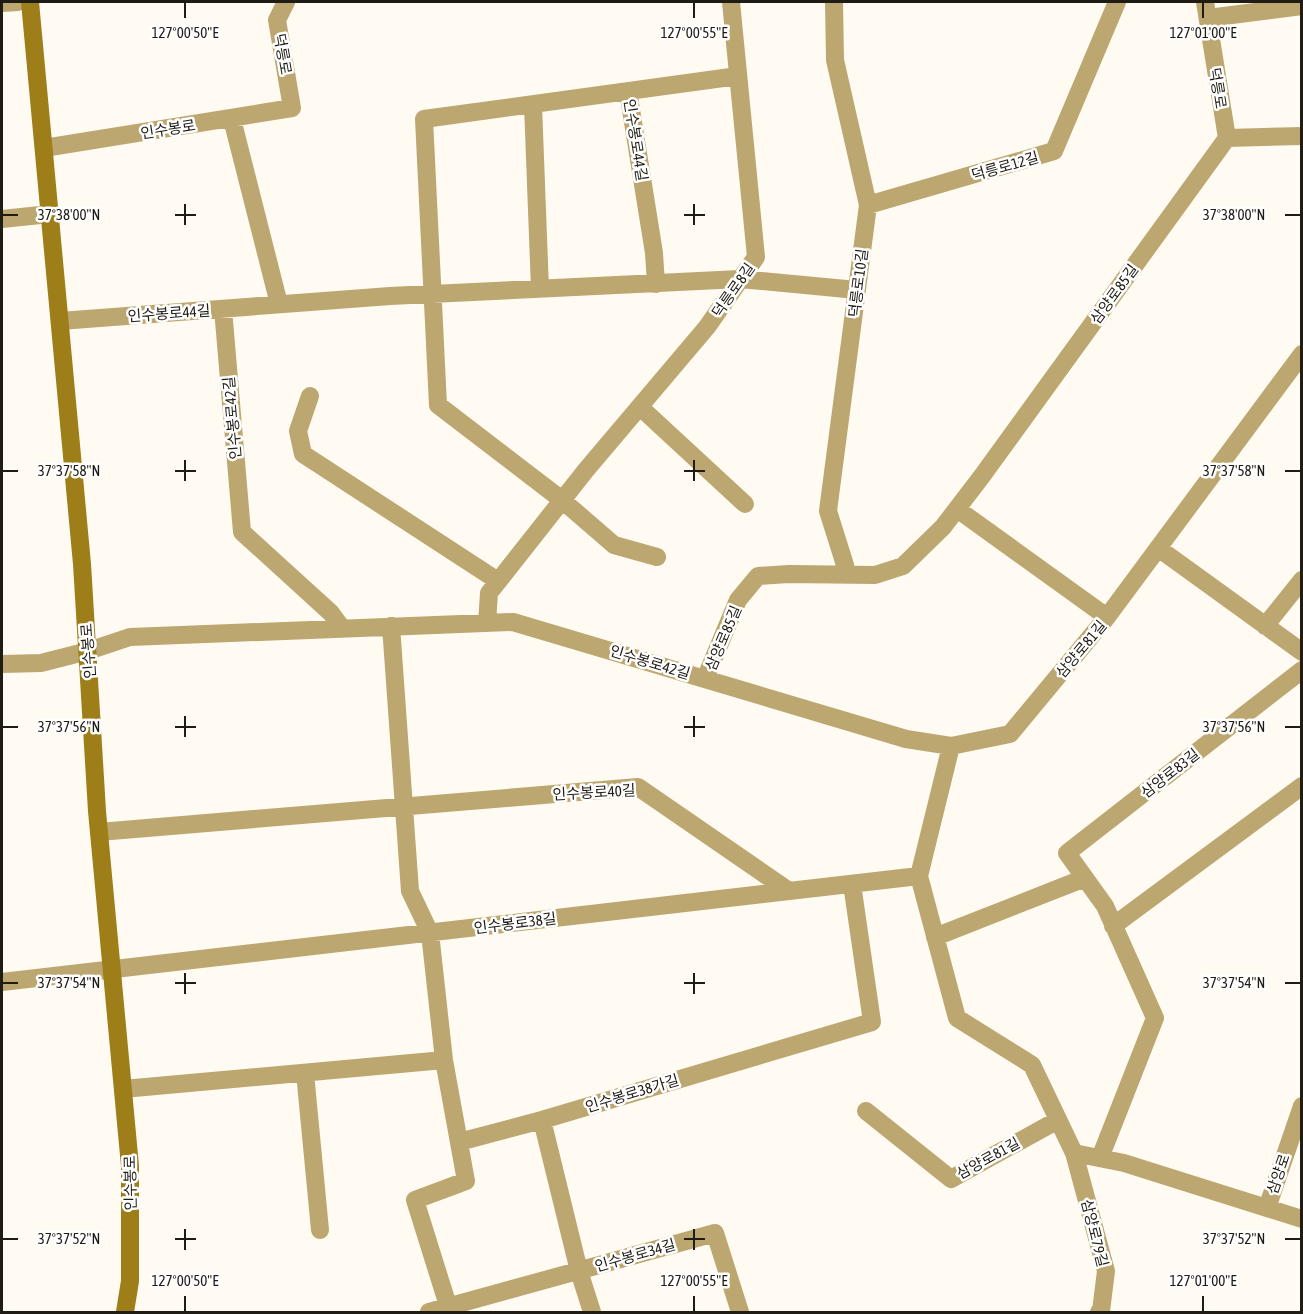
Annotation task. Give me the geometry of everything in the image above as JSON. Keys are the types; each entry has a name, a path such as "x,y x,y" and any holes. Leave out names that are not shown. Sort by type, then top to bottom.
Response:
{"main road":[{"name":"인수봉로","path":"30,2 82,564 99,832 130,1166 130,1281 125,1312"}],"street":[{"path":"2,3 18,2"},
{"name":"덕릉로","path":"286,2 277,20 292,108"},
{"name":"덕릉로8길","path":"487,623 489,593 562,500 707,327 756,257 731,2"},
{"name":"덕릉로10길","path":"834,2 835,60 868,205 828,511 845,565"},
{"name":"덕릉로12길","path":"868,205 1054,151 1117,2"},
{"path":"1206,10 1302,6"},
{"name":"덕릉로","path":"1206,10 1227,138"},
{"path":"628,91 738,76"},
{"name":"인수봉로44길","path":"432,294 424,119 628,91 654,253 656,284"},
{"path":"533,105 540,289"},
{"name":"인수봉로","path":"44,148 292,108"},
{"path":"232,119 279,304"},
{"path":"1227,138 1302,136"},
{"name":"삼양로85길","path":"705,679 738,600 758,576 875,575 903,566 943,526 1227,138"},
{"path":"2,219 50,214"},
{"name":"인수봉로44길","path":"60,321 432,294 740,279 857,290"},
{"path":"432,294 438,405 562,500 614,545 657,557"},
{"name":"인수봉로42길","path":"223,309 242,532 331,613 342,628"},
{"name":"삼양로81길","path":"951,746 1010,734 1107,617 1302,354"},
{"path":"310,396 298,431 303,454 498,581"},
{"path":"640,407 745,504"},
{"path":"957,508 1107,617"},
{"path":"1158,548 1302,652"},
{"path":"1265,626 1302,580"},
{"name":"인수봉로42길","path":"2,664 41,663 130,637 513,622 906,739 951,746"},
{"path":"391,626 410,891 430,933 444,1060 465,1181 415,1200 449,1310"},
{"name":"삼양로83길","path":"1085,878 1067,853 1302,670"},
{"path":"951,746 919,876 957,1018 1032,1065 1074,1153 1124,1163 1302,1219"},
{"path":"1113,926 1302,786"},
{"name":"인수봉로40길","path":"99,832 638,787 789,891"},
{"name":"인수봉로38길","path":"2,982 919,876"},
{"path":"935,937 1085,878 1104,906 1155,1018 1100,1158"},
{"name":"인수봉로38가길","path":"459,1142 542,1120 872,1022 852,884"},
{"path":"123,1089 444,1060"},
{"path":"305,1073 320,1230"},
{"name":"삼양로","path":"1267,1208 1302,1106"},
{"name":"삼양로81길","path":"866,1111 951,1179 1058,1120"},
{"name":"인수봉로34길","path":"542,1120 579,1271"},
{"name":"삼양로79길","path":"1074,1153 1106,1270 1101,1311 1099,1312"},
{"name":"인수봉로34길","path":"429,1312 449,1310 715,1233 740,1312"},
{"path":"579,1271 592,1312"}]}
